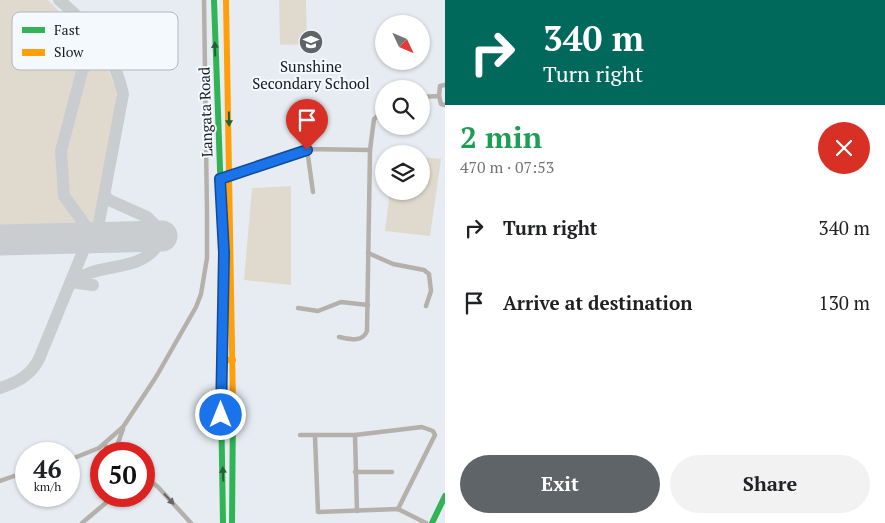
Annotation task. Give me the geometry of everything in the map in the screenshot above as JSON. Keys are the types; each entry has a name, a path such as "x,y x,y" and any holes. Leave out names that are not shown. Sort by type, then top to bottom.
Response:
{"main road":[{"name":"Langata Road","path":"214,0 224,253 221,360 221,521"},
{"name":"Langata Road","path":"226,0 233,360 232,523"},
{"path":"221,360 233,360"},
{"path":"221,398 233,398"},
{"path":"432,523 445,496"}],"street":[{"path":"106,442 123,427 139,406 196,307 203,282 207,258 204,0"},
{"path":"445,85 439,88 441,104 445,105"},
{"path":"430,96 439,96"},
{"path":"340,338 357,340 366,335 370,150 375,118"},
{"path":"220,179 230,178 307,150 370,150"},
{"path":"307,150 313,192"},
{"path":"368,253 393,264 420,269 429,274 431,292 426,306"},
{"path":"298,308 318,311 340,302 368,304"},
{"path":"300,436 354,434 422,426 435,433 398,509"},
{"path":"118,442 123,427"},
{"path":"354,434 357,511"},
{"path":"315,436 317,510 321,512 398,509 426,523"},
{"path":"355,472 392,472"},
{"path":"0,480 15,476"},
{"path":"155,485 191,523"},
{"path":"85,522 102,507"}],"shaded area":[{"path":"0,0 48,0 60,12 12,12 12,70 108,70 115,86 117,99 98,206 90,226 0,229"},
{"path":"279,0 306,0 307,44 280,45"},
{"path":"430,158 441,159 430,236 385,231 389,200 430,200"},
{"path":"291,186 291,285 244,280 252,188"}],"taxiway":[{"path":"59,0 73,12"},
{"path":"83,70 61,151 64,196 91,233"},
{"path":"75,238 98,228 123,94 115,70"},
{"path":"105,196 109,200 147,217 158,228"},
{"path":"0,388 23,378 32,370 39,359 84,249 83,243 75,238"},
{"path":"71,284 91,272 139,261 149,255 157,246"},
{"path":"74,275 78,283 93,285"}],"runway":[{"path":"0,240 162,236"}],"traffic: fast":[{"path":"214,0 223,253 221,398 223,523"},
{"path":"232,523 233,405"},
{"path":"432,523 445,496"}],"traffic: slow":[{"path":"226,0 233,405"},
{"path":"221,360 233,360"},
{"path":"221,398 233,398"}],"place":[{"name":"Sunshine Secondary School","path":"311,42"}],"route":[{"path":"221,415 224,253 220,179 230,178 254,167 307,150"}]}
